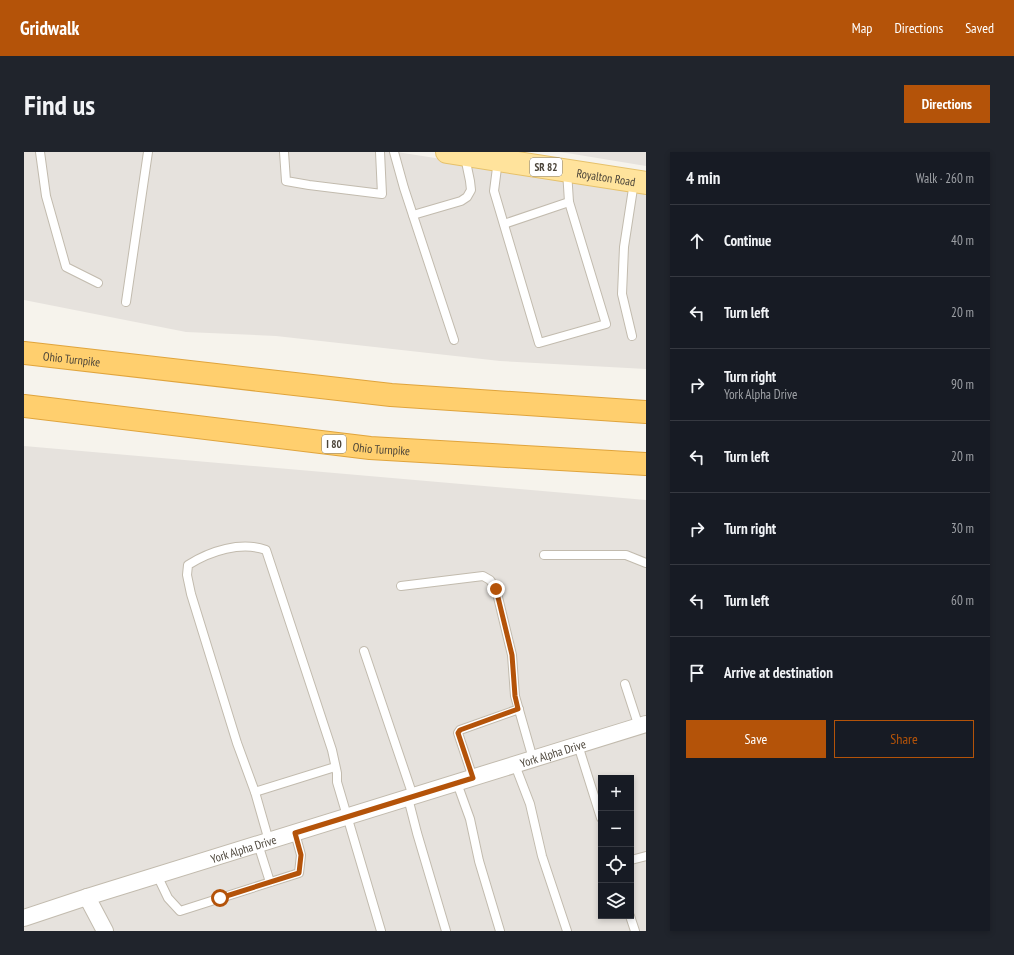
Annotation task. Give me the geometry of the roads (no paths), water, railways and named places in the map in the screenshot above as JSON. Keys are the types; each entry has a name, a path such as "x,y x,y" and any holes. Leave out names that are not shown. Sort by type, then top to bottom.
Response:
{"highway":[{"name":"Ohio Turnpike","path":"24,353 392,395 646,412"},
{"name":"Ohio Turnpike","path":"24,406 370,448 646,464"}],"main road":[{"name":"Royalton Road","path":"455,153 498,160 534,162 567,170 640,182"}],"street":[{"name":"York Alpha Drive","path":"24,918 157,875 642,726"},
{"path":"87,897 105,931"}],"lane":[{"path":"40,152 46,196 66,267 98,283"},
{"path":"126,302 148,152"},
{"path":"284,152 286,181 382,194 380,152"},
{"path":"394,152 454,340"},
{"path":"413,215 460,201 467,197 470,190 470,181 455,153"},
{"path":"498,160 494,191 539,343 606,324 569,202 567,170"},
{"path":"632,336 622,294 624,247 640,182"},
{"path":"504,224 569,202"},
{"path":"270,882 255,792 237,743 191,594 187,575 188,565 199,558 234,547 258,547 266,550 329,743 336,767 337,782 381,931"},
{"path":"544,555 626,555 646,563"},
{"path":"401,586 482,576 490,580 496,589 512,655 515,696 533,759"},
{"path":"364,651 410,797 417,833 446,931"},
{"path":"625,684 642,726"},
{"path":"473,778 458,733 460,730 518,709"},
{"path":"578,746 599,811"},
{"path":"516,765 530,804 542,856 566,931"},
{"path":"255,792 336,767"},
{"path":"456,783 470,819 479,861 500,931"},
{"path":"157,875 168,898 180,911 299,873 301,855 295,833"},
{"path":"634,859 646,856"},
{"path":"631,919 635,931"}]}
